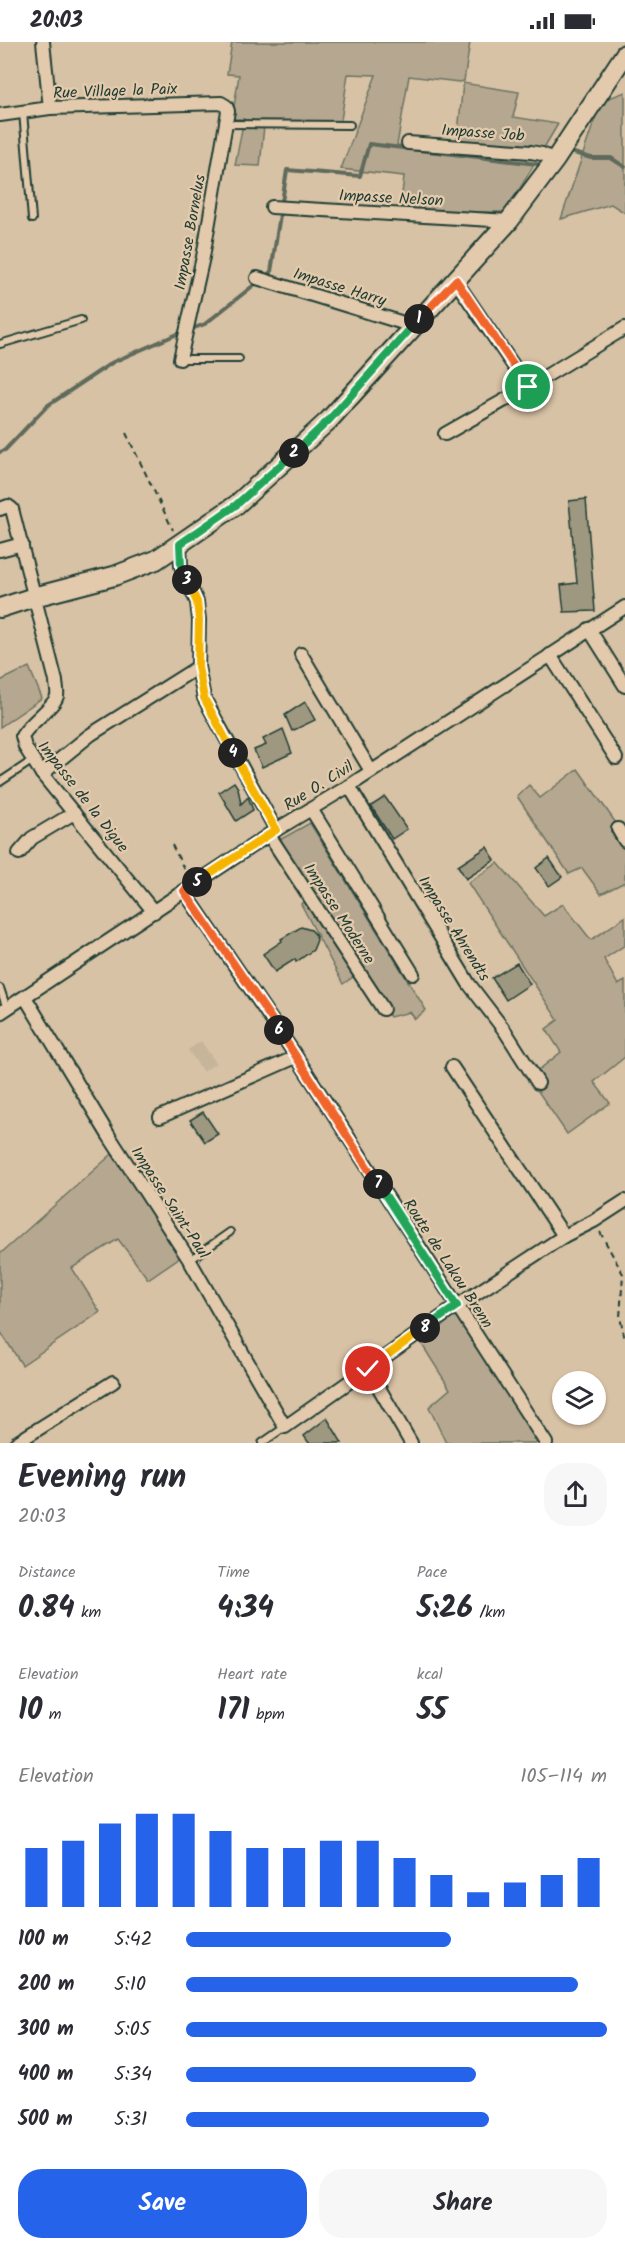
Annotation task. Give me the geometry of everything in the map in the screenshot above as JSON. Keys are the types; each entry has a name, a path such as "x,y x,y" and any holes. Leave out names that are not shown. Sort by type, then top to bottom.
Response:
{"street":[{"path":"43,42 50,108"},
{"path":"0,608 114,576 156,560 236,505 329,420 509,221 551,164 625,54"},
{"name":"Rue Village la Paix","path":"0,115 50,108 221,103 228,111"},
{"name":"Impasse Bornelus","path":"180,359 203,257 228,111"},
{"name":"Impasse Job","path":"408,143 531,152 551,164"},
{"name":"Impasse Nelson","path":"272,207 509,221"},
{"name":"Impasse Harry","path":"257,278 413,326"},
{"path":"456,280 528,387"},
{"path":"445,434 625,328"},
{"path":"0,509 8,506 12,509 34,597"},
{"path":"0,550 22,544"},
{"name":"Impasse Moderne","path":"180,544 181,566 197,602 198,667 204,698 273,833 383,1009"},
{"name":"Impasse de la Digue","path":"34,597 56,681 57,696 51,706 28,725 22,736 25,747 42,774 154,912"},
{"name":"Rue O. Civil","path":"4,1011 188,888 625,607"},
{"path":"589,629 625,686"},
{"path":"301,654 371,771"},
{"path":"550,655 616,758"},
{"path":"42,774 90,735 198,667"},
{"name":"Impasse Ahrendts","path":"349,786 469,984 505,1031 538,1083"},
{"path":"311,809 413,974"},
{"path":"19,853 32,838 74,813"},
{"path":"618,829 625,840"},
{"name":"Route de Lakou Brenn","path":"188,888 546,1443"},
{"name":"Impasse Saint-Paul","path":"25,997 109,1136 190,1261 285,1427"},
{"path":"160,1117 296,1057"},
{"path":"452,1067 564,1236"},
{"path":"285,1427 457,1306 564,1236 594,1221 625,1201"},
{"path":"368,1369 411,1443"},
{"path":"16,1443 113,1382"}],"lane":[{"path":"23,111 32,219"},
{"path":"225,124 350,125"},
{"path":"0,344 81,320"},
{"path":"180,359 239,359"},
{"path":"0,782 33,760"},
{"path":"0,988 4,1011"},
{"path":"190,1261 230,1232"},
{"path":"262,1443 285,1427"}],"path":[{"path":"126,433 180,544"},
{"path":"172,845 188,888"},
{"path":"594,1221 623,1274 620,1317 625,1340"}],"shaded area":[{"path":"232,42 470,42 464,81 409,76 397,145 456,152 463,83 519,92 513,117 558,124 506,212 400,212 404,176 341,169 376,75 348,74 340,127 264,126 260,166 235,165 244,119 232,119 239,75 227,74"},
{"path":"625,92 625,213 611,204 561,219 601,101"},
{"path":"29,667 42,698 0,727 0,681"},
{"path":"578,769 625,836 625,882 601,894 582,868 569,874 517,796 529,785 540,798"},
{"path":"310,823 426,1010 415,1019 410,1012 390,1017 362,971 343,984 301,904 307,898 276,842"},
{"path":"498,863 544,916 563,904 591,940 625,917 625,945 604,959 618,985 625,981 625,1057 594,1082 610,1103 567,1134 529,1078 561,1052 546,1029 558,1020 468,883"},
{"path":"201,1041 216,1063 203,1072 188,1050"},
{"path":"112,1154 183,1255 148,1279 118,1239 72,1268 100,1312 22,1365 0,1331 0,1254"},
{"path":"457,1314 541,1443 446,1443 429,1407 450,1389 421,1343"}],"building":[{"path":"586,499 595,611 564,612 561,585 577,583 569,501"},
{"path":"305,702 315,720 292,731 285,715"},
{"path":"283,729 292,753 262,767 254,750 266,745 263,739"},
{"path":"234,782 238,788 241,804 248,797 253,810 236,821 219,792"},
{"path":"385,797 407,829 392,839 371,806"},
{"path":"487,847 495,860 466,879 458,866"},
{"path":"549,858 562,877 549,886 536,868"},
{"path":"301,927 315,934 317,940 313,950 296,962 295,959 275,972 263,954 282,941 281,939"},
{"path":"517,963 530,984 506,1000 492,978"},
{"path":"203,1112 218,1134 205,1142 190,1120"},
{"path":"327,1418 342,1443 309,1443 304,1436"}],"waterway":[{"path":"265,276 271,272 287,170 360,176 369,144 545,165"},
{"path":"567,151 591,158 611,158 625,167"},
{"path":"189,330 205,324 259,281"},
{"path":"0,452 5,450 47,406 113,362 182,332"}],"route":[{"path":"368,1369 457,1306 292,1050 184,891 276,830 204,698 198,667 197,602 181,566 180,544 236,505 329,420 456,280 528,387"}]}
